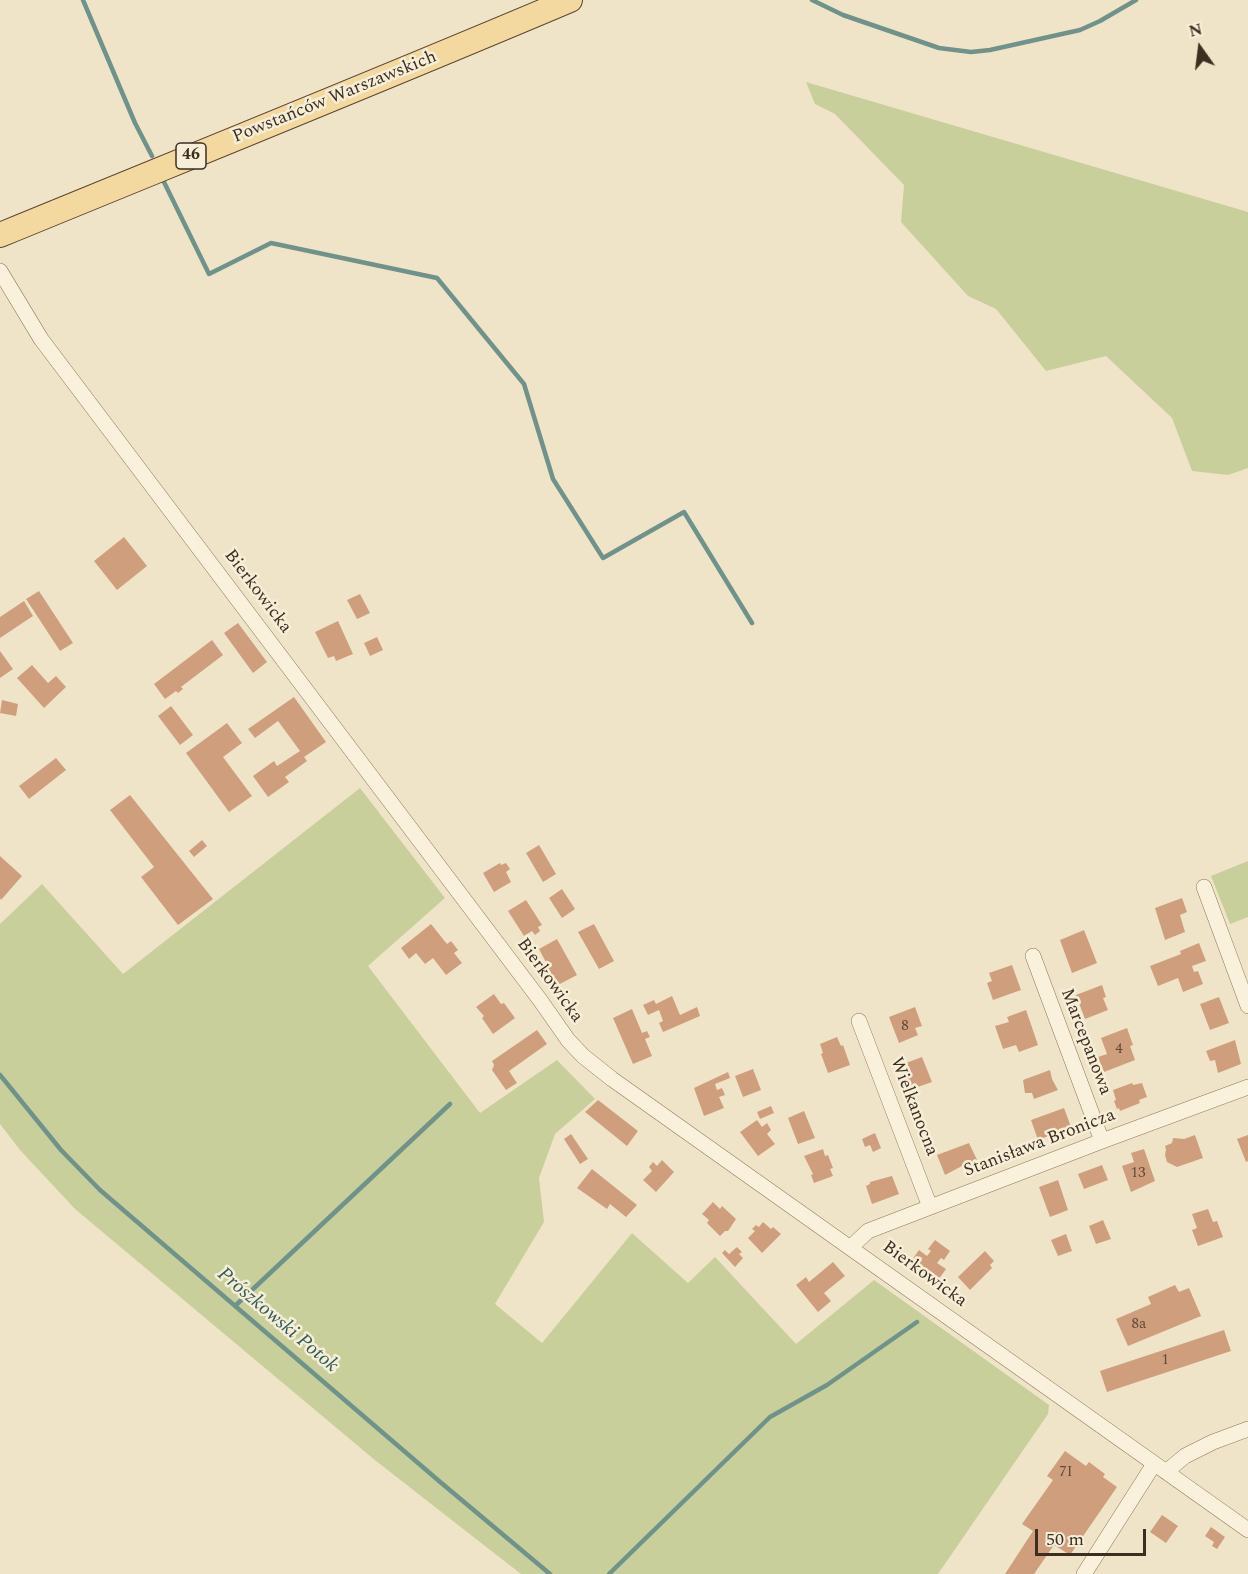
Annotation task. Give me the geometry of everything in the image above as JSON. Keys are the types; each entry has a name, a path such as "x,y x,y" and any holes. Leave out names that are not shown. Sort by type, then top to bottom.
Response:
{"main road":[{"name":"Powstańców Warszawskich","path":"0,235 570,0"}],"street":[{"name":"Bierkowicka","path":"0,271 41,339 568,1040 583,1056 612,1079 1248,1530"},
{"path":"1204,887 1248,1006"},
{"name":"Marcepanowa","path":"1032,956 1102,1141"},
{"name":"Wielkanocna","path":"859,1022 930,1207"},
{"name":"Stanisława Bronicza","path":"851,1247 868,1231 1248,1087"},
{"path":"1084,1574 1160,1468 1213,1442 1248,1429"}],"green space":[{"path":"806,82 1248,212 1248,468 1228,475 1192,471 1172,418 1106,356 1046,371 996,309 968,296 901,222 904,185 835,114 815,104"},
{"path":"360,788 445,898 368,966 480,1113 557,1060 595,1099 555,1134 539,1178 544,1222 495,1304 542,1343 632,1233 688,1283 715,1257 796,1344 874,1280 1049,1405 1048,1414 938,1574 521,1574 376,1461 75,1209 20,1150 0,1124 0,924 42,884 123,974"},
{"path":"1248,861 1248,917 1230,924 1211,876"}],"building":[{"path":"124,537 147,566 117,590 94,561"},
{"path":"39,591 73,643 60,651 26,599"},
{"path":"360,594 370,613 357,619 347,600"},
{"path":"24,601 33,616 0,638 0,617"},
{"path":"338,621 353,654 336,661 334,656 328,658 315,632"},
{"path":"238,623 267,662 253,673 224,633"},
{"path":"377,637 383,650 370,656 364,643"},
{"path":"212,640 223,655 181,687 183,689 178,693 176,691 165,699 154,684"},
{"path":"0,651 13,669 0,678"},
{"path":"32,665 48,683 56,676 66,687 44,708 17,678"},
{"path":"294,697 326,742 304,757 307,761 285,777 289,782 268,797 253,776 274,761 277,766 300,751 278,721 255,738 248,729"},
{"path":"2,700 18,704 16,716 0,713"},
{"path":"171,706 193,735 180,745 158,716"},
{"path":"227,723 242,743 223,757 252,796 229,812 186,753"},
{"path":"56,758 66,770 29,799 19,786"},
{"path":"130,795 213,899 178,925 141,877 154,867 110,810"},
{"path":"202,840 207,846 194,857 189,851"},
{"path":"539,845 556,874 543,882 526,853"},
{"path":"0,856 22,876 1,900 0,898"},
{"path":"500,863 501,865 506,863 510,869 506,872 511,882 494,892 483,873"},
{"path":"562,889 575,909 562,918 549,898"},
{"path":"1182,898 1187,912 1180,915 1185,932 1165,940 1155,908"},
{"path":"526,900 542,925 538,927 540,931 535,935 532,931 524,936 508,911"},
{"path":"431,924 447,944 451,941 458,950 454,953 462,963 446,975 433,958 425,964 416,953 409,959 401,948"},
{"path":"594,924 614,961 599,969 578,932"},
{"path":"1084,930 1097,963 1072,973 1060,940"},
{"path":"557,939 577,975 558,985 553,975 549,976 546,971 549,968 539,949"},
{"path":"1199,943 1206,961 1192,966 1194,972 1198,971 1203,984 1183,992 1178,978 1158,986 1150,966 1181,954 1180,951"},
{"path":"1012,965 1021,990 993,1000 987,983 992,981 989,973"},
{"path":"1102,985 1106,997 1103,998 1108,1010 1085,1019 1076,995"},
{"path":"494,994 515,1018 493,1034 482,1018 484,1016 476,1007"},
{"path":"672,996 680,1015 697,1007 700,1016 663,1032 659,1023 663,1021 659,1010 648,1015 643,1005 654,1000 656,1004"},
{"path":"1219,997 1229,1023 1210,1030 1200,1004"},
{"path":"915,1007 922,1026 915,1028 918,1035 899,1043 889,1017"},
{"path":"632,1009 642,1033 647,1031 650,1037 645,1039 652,1056 633,1064 613,1018"},
{"path":"1026,1010 1038,1045 1019,1052 1016,1045 1003,1049 995,1026 1009,1022 1007,1017"},
{"path":"1127,1028 1135,1060 1104,1072 1098,1057 1107,1054 1101,1038"},
{"path":"537,1030 547,1044 509,1071 517,1083 506,1090 492,1070 494,1065 492,1061"},
{"path":"837,1037 841,1046 843,1045 850,1065 828,1073 820,1044"},
{"path":"1235,1040 1241,1064 1218,1073 1215,1060 1210,1061 1206,1051"},
{"path":"922,1057 932,1082 912,1089 906,1063"},
{"path":"753,1069 761,1090 743,1097 735,1076"},
{"path":"1050,1070 1058,1090 1034,1099 1032,1093 1025,1093 1023,1080"},
{"path":"728,1072 730,1078 715,1084 717,1090 722,1088 725,1095 719,1097 724,1108 704,1116 694,1088"},
{"path":"1132,1083 1133,1085 1142,1083 1147,1097 1139,1100 1140,1103 1120,1111 1114,1101 1116,1100 1113,1090"},
{"path":"598,1100 638,1131 627,1146 585,1112"},
{"path":"771,1106 774,1113 760,1119 757,1112"},
{"path":"1064,1108 1071,1127 1038,1140 1031,1120"},
{"path":"804,1111 815,1138 798,1144 788,1118"},
{"path":"757,1120 762,1127 767,1123 771,1130 767,1134 775,1144 758,1156 740,1132"},
{"path":"875,1133 881,1148 873,1152 870,1145 865,1147 862,1139"},
{"path":"571,1134 588,1159 580,1164 564,1139"},
{"path":"1195,1135 1203,1158 1177,1167 1167,1162 1165,1146 1172,1143 1173,1138 1184,1139"},
{"path":"1248,1135 1248,1161 1246,1162 1237,1139"},
{"path":"969,1143 978,1162 963,1168 962,1166 945,1175 937,1155"},
{"path":"823,1149 833,1168 830,1169 833,1176 814,1183 811,1175 813,1174 804,1156"},
{"path":"1144,1149 1155,1181 1131,1192 1122,1166 1134,1162 1131,1153"},
{"path":"662,1160 674,1172 656,1192 643,1180 652,1171 649,1167 653,1162 657,1166"},
{"path":"1102,1165 1108,1180 1084,1189 1078,1174"},
{"path":"592,1169 637,1205 626,1217 610,1204 607,1209 577,1188"},
{"path":"892,1176 899,1194 872,1204 866,1186 870,1182"},
{"path":"1058,1180 1068,1210 1050,1217 1039,1187"},
{"path":"713,1202 720,1209 722,1206 736,1219 728,1231 720,1236 707,1223 709,1220 702,1214"},
{"path":"1208,1209 1213,1222 1217,1221 1223,1237 1198,1246 1192,1230 1197,1228 1192,1214"},
{"path":"1103,1220 1111,1239 1096,1244 1089,1226"},
{"path":"763,1222 781,1234 762,1253 748,1238 755,1231 752,1229 756,1225 759,1227"},
{"path":"1066,1234 1072,1251 1058,1256 1051,1240"},
{"path":"935,1240 950,1251 944,1260 941,1258 937,1263 946,1269 936,1283 909,1264 919,1250 927,1256 931,1251 928,1249"},
{"path":"737,1247 742,1252 739,1254 743,1258 735,1267 722,1253 725,1250 729,1254"},
{"path":"985,1251 994,1261 990,1265 992,1268 970,1290 958,1277"},
{"path":"833,1262 845,1276 824,1293 831,1301 818,1312 796,1285 806,1277 809,1282"},
{"path":"1175,1285 1179,1292 1189,1288 1201,1316 1128,1346 1116,1319 1151,1304 1148,1297"},
{"path":"1224,1330 1231,1351 1107,1392 1100,1371"},
{"path":"1065,1451 1086,1466 1089,1462 1105,1474 1103,1477 1117,1487 1070,1555 1054,1545 1034,1574 1005,1574 1033,1531 1022,1524 1053,1480 1047,1476"},
{"path":"1162,1515 1178,1526 1166,1543 1150,1532"},
{"path":"1211,1527 1225,1537 1217,1549 1212,1546 1214,1542 1205,1536"}],"waterway":[{"path":"83,0 135,123 152,156"},
{"path":"812,0 843,15 939,48 971,52 1080,30 1136,0"},
{"path":"163,180 209,274 271,243 437,278 524,384 553,479 603,558 684,512 752,623"},
{"name":"Prószkowski Potok","path":"0,1075 61,1150 100,1190 550,1574"},
{"path":"236,1305 450,1104"},
{"path":"609,1574 770,1417 827,1385 917,1322"}]}
